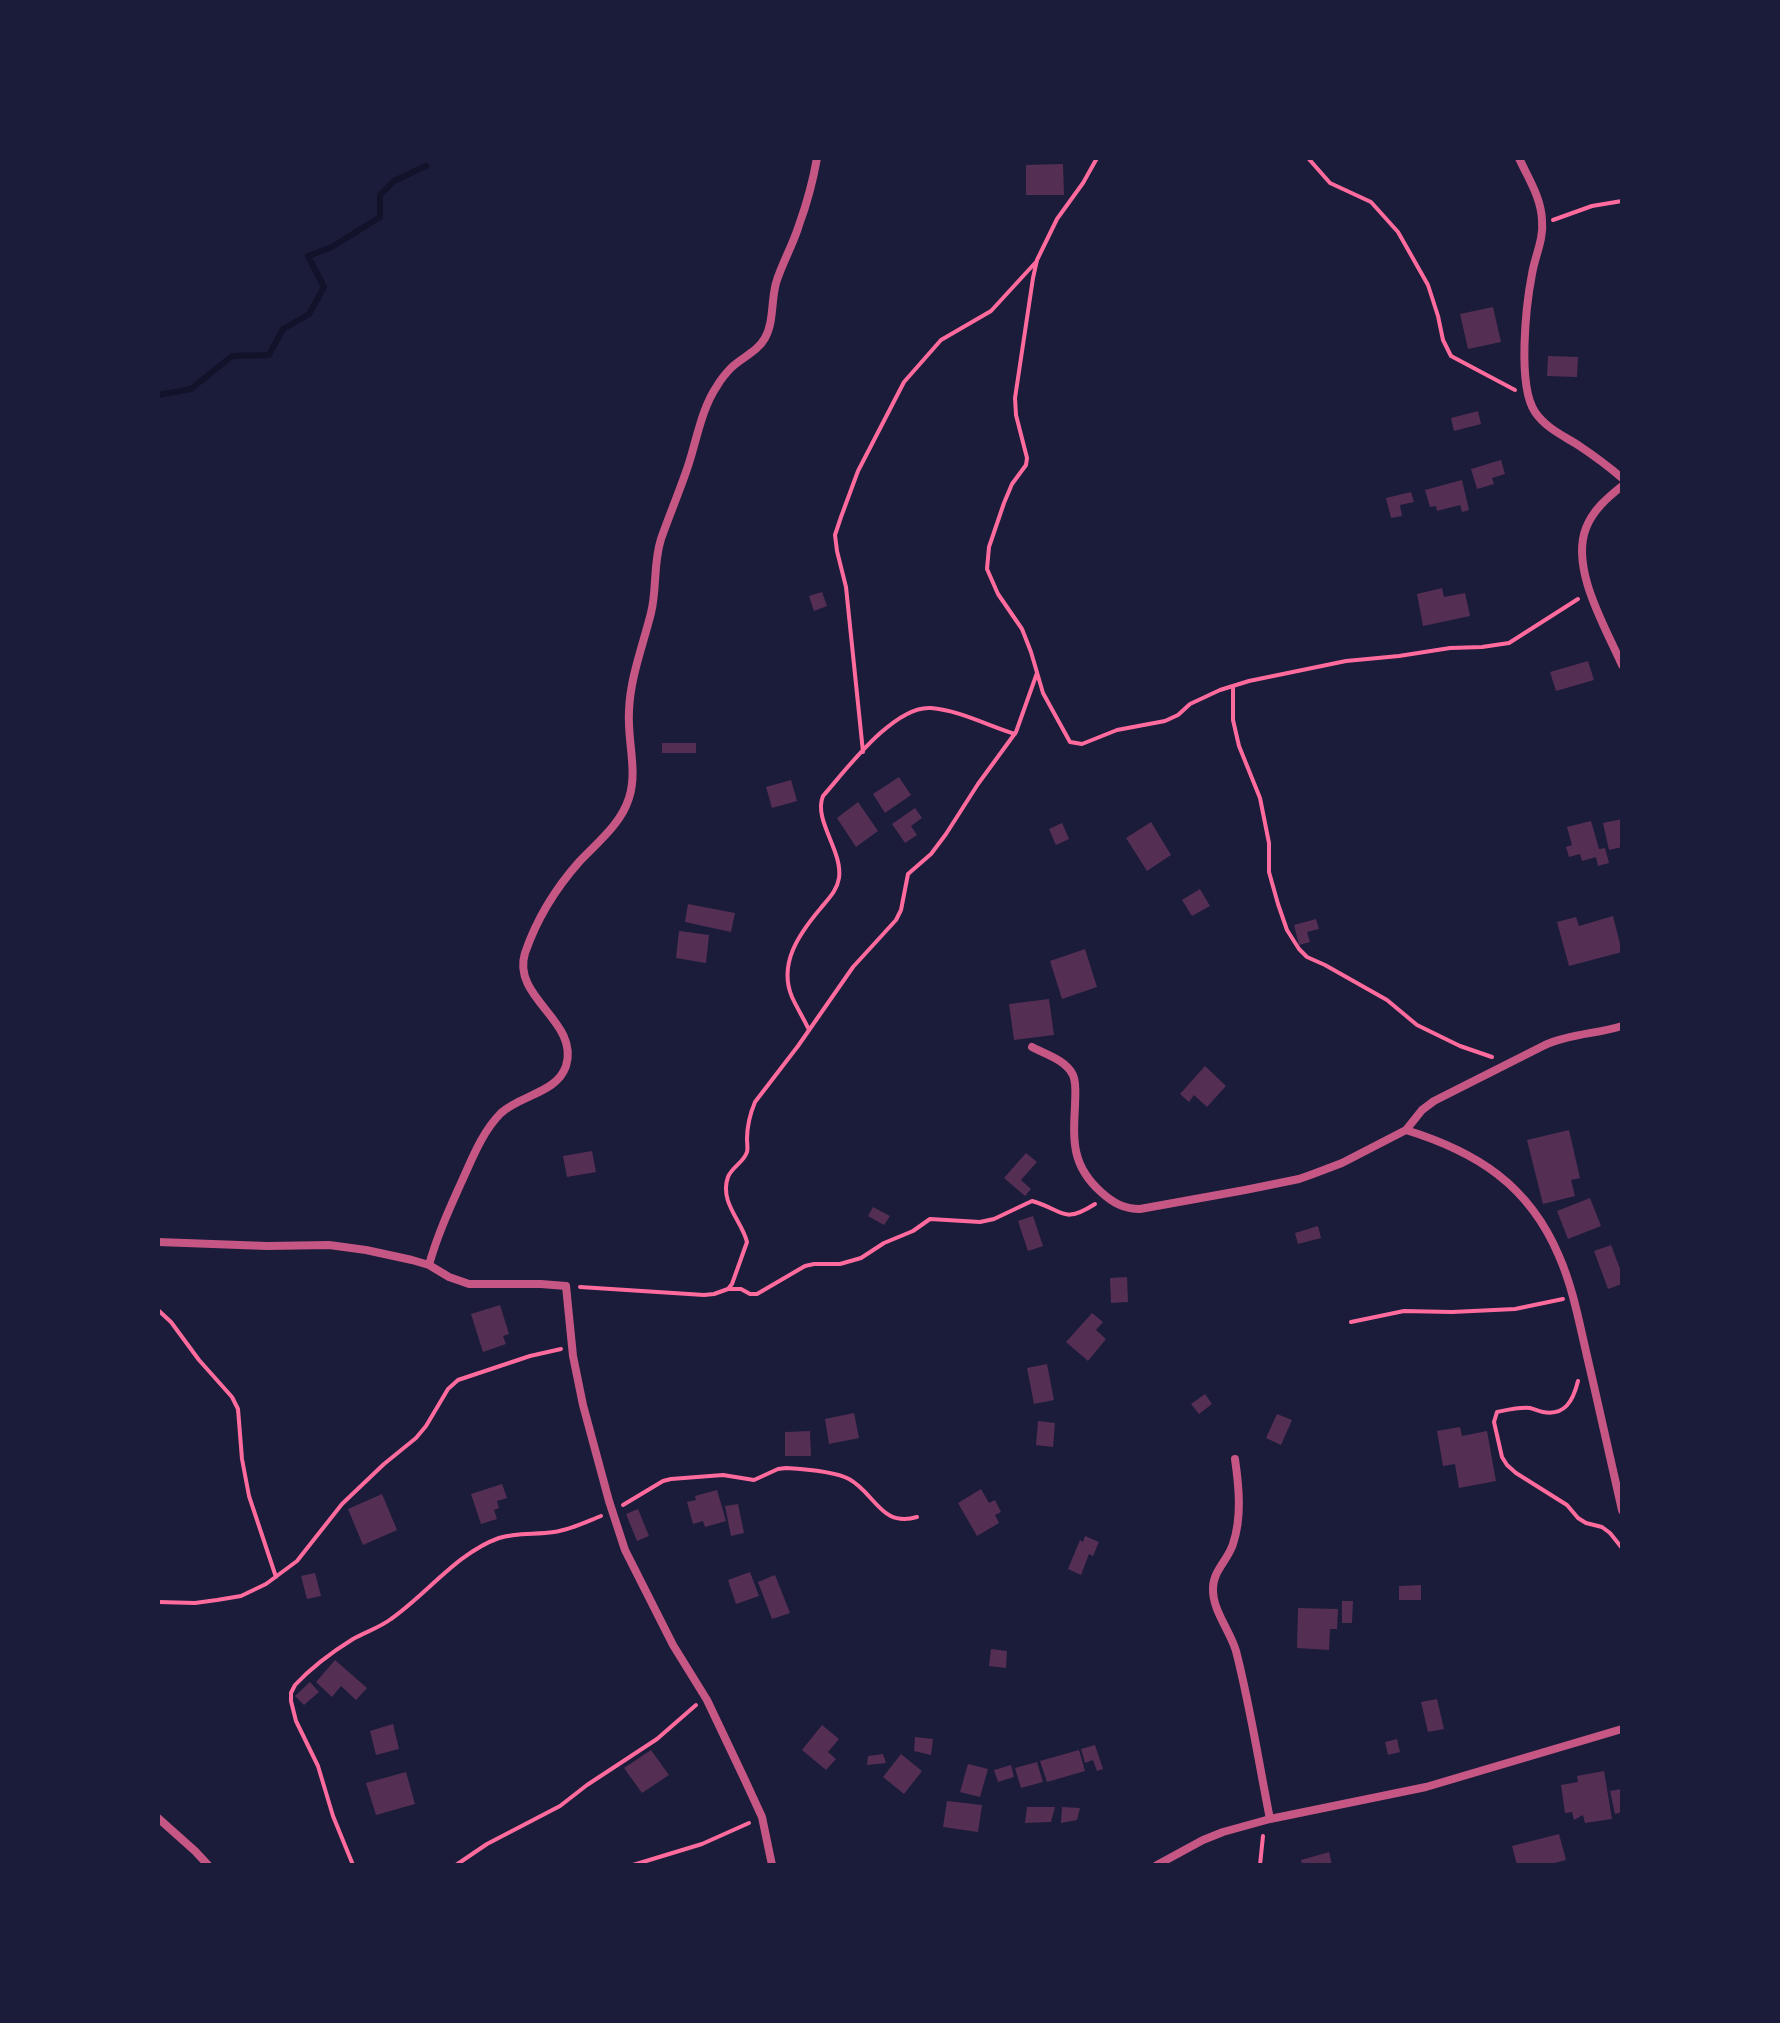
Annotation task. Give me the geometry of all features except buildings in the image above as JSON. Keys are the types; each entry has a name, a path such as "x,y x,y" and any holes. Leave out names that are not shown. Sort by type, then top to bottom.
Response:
{"street":[{"path":"429,1265 438,1235 487,1130 501,1113 555,1082 565,1069 564,1038 526,982 524,960 542,916 558,890 618,819 629,798 633,782 629,699 651,614 654,570 662,537 715,388 732,367 760,346 766,337 777,282 799,226 817,158"},
{"path":"1519,158 1538,197 1543,223 1531,279 1526,328 1524,367 1528,396 1536,413 1551,428 1622,478"},
{"path":"1622,486 1597,508 1585,530 1582,559 1591,592 1622,665"},
{"path":"1032,1047 1063,1063 1071,1072 1075,1088 1073,1144 1079,1163 1094,1185 1107,1197 1123,1207 1140,1209 1299,1179 1342,1163 1406,1130 1434,1101 1558,1039 1622,1026"},
{"path":"1406,1130 1451,1146 1496,1172 1524,1198 1544,1227 1560,1257 1573,1297 1622,1510"},
{"path":"158,1242 329,1245 429,1265 469,1284 566,1286 572,1347 583,1405 625,1550 673,1645 705,1696 762,1817 772,1865"},
{"path":"1235,1459 1239,1487 1238,1519 1233,1546 1212,1584 1213,1595 1235,1648 1267,1820"},
{"path":"1157,1865 1203,1840 1267,1820 1426,1787 1622,1729"},
{"path":"158,1818 208,1865"}],"path":[{"path":"1097,158 1057,219 1037,260 1028,298 1015,398 1026,465 1012,484 987,559 991,581 1022,629 1043,693 1067,739 1078,744 1125,728 1172,719 1190,704 1233,686 1288,672 1346,661 1501,645 1516,640 1591,592"},
{"path":"1308,158 1330,183 1371,202 1398,232 1428,285 1443,340 1451,356 1528,396"},
{"path":"1543,223 1592,206 1622,201"},
{"path":"863,752 846,587 835,535 841,517 858,471 904,382 941,340 991,311 1037,260"},
{"path":"728,1289 747,1242 729,1202 727,1180 747,1152 747,1129 755,1102 853,967 896,920 908,874 931,854 1015,734 1037,672"},
{"path":"1233,686 1233,720 1239,746 1260,798 1269,843 1269,872 1287,930 1299,949 1307,957 1387,1000 1417,1025 1460,1046 1510,1063"},
{"path":"809,1030 791,995 787,963 793,947 813,917 835,891 839,876 837,854 820,803 823,796 883,730 918,709 929,707 947,711 1015,734"},
{"path":"566,1286 704,1295 741,1289 757,1294 805,1266 840,1264 861,1258 933,1218 980,1222 994,1219 1032,1201 1070,1216 1107,1197"},
{"path":"1351,1322 1404,1311 1515,1309 1573,1297"},
{"path":"1561,1300 1565,1311"},
{"path":"158,1310 232,1397 238,1409 249,1496 276,1577"},
{"path":"158,1602 195,1603 241,1596 276,1577 297,1561 342,1504 416,1438 448,1389 458,1380 530,1356 572,1347"},
{"path":"1577,1372 1578,1384 1572,1399 1559,1412 1529,1408 1497,1412 1494,1422 1499,1447 1507,1465 1516,1473 1567,1505 1578,1518 1602,1527 1622,1548"},
{"path":"353,1865 333,1816 318,1766 296,1721 291,1693 295,1685 336,1651 387,1623 474,1551 511,1535 557,1532 613,1512 671,1479 723,1475 754,1480 786,1468 844,1476 886,1514 902,1520 917,1517"},
{"path":"456,1865 487,1844 560,1806 657,1739 705,1696"},
{"path":"633,1865 702,1844 762,1817"},
{"path":"1260,1865 1267,1820"}],"waterway":[{"path":"158,395 191,389 232,356 269,355 283,329 309,314 324,287 308,256 332,247 380,217 380,195 394,181 426,166"}]}
